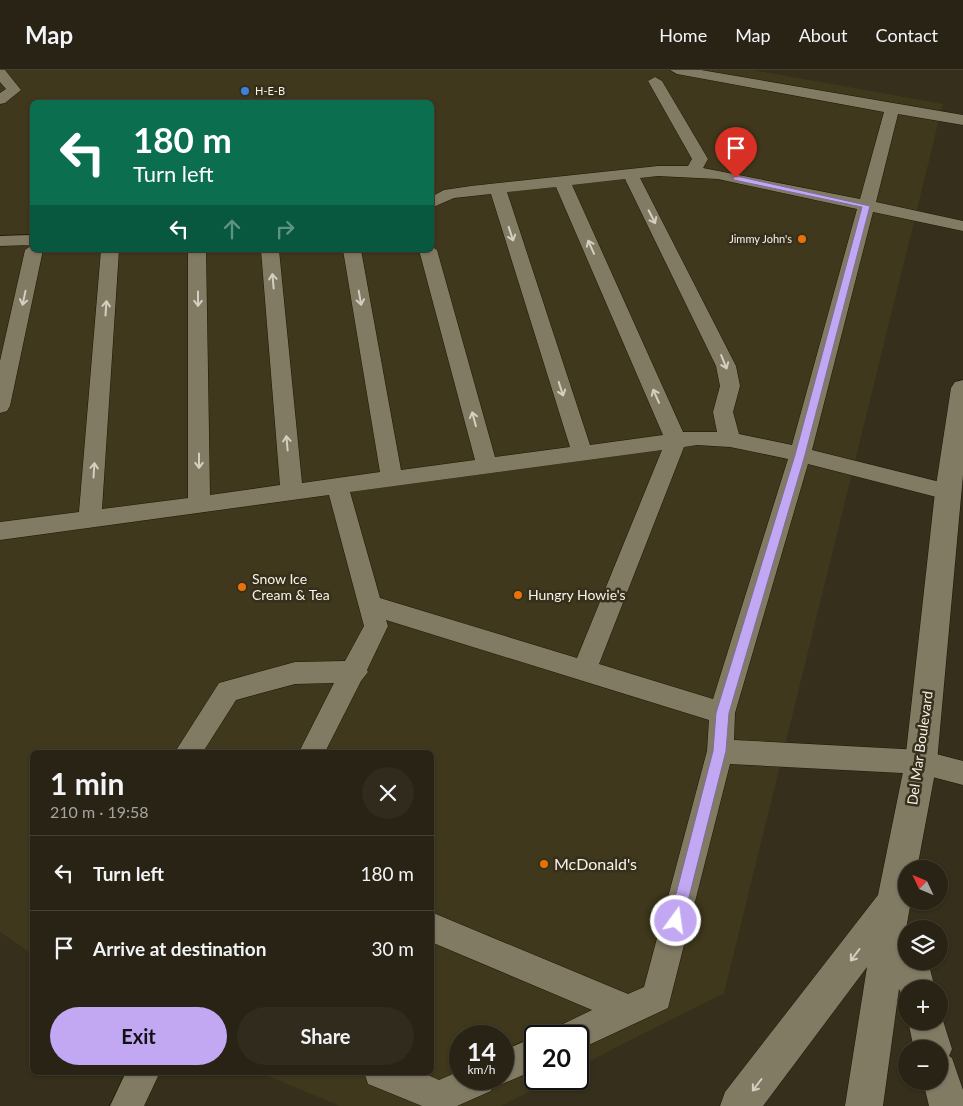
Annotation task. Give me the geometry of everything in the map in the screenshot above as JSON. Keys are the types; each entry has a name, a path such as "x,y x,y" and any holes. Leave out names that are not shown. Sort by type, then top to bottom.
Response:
{"main road":[{"name":"Del Mar Boulevard","path":"864,1106 894,902 922,762 948,492 963,388"},
{"path":"894,902 899,920"},
{"path":"739,1106 894,902"},
{"path":"944,1090 948,1106"}],"lane":[{"path":"677,70 963,120"},
{"path":"0,73 14,90 0,100"},
{"path":"655,81 700,159 693,171"},
{"path":"589,1028 657,997 720,751 722,713 800,455 892,109"},
{"path":"434,201 450,194 496,188 658,171 693,171 718,174 963,226"},
{"path":"630,174 726,366 730,386 723,412 730,440"},
{"path":"562,181 676,441 584,670"},
{"path":"496,188 582,453"},
{"path":"0,241 30,240"},
{"path":"0,406 34,252"},
{"path":"90,519 110,252"},
{"path":"197,252 199,504"},
{"path":"270,252 292,492"},
{"path":"352,252 392,479"},
{"path":"429,252 487,466"},
{"path":"0,531 697,438 730,440 800,455 948,492"},
{"path":"313,750 376,626 337,486"},
{"path":"371,605 722,713"},
{"path":"189,750 228,691 295,673 354,672"},
{"path":"720,751 922,762 963,773"},
{"path":"434,928 629,1010"},
{"path":"127,1106 142,1075"},
{"path":"387,1075 440,1097 455,1090"}],"shaded area":[{"path":"0,70 753,70 943,104 724,993 589,1061 589,1025 524,1025 524,1090 532,1090 501,1106 340,1106 266,1075 434,1075 434,750 30,750 30,953 0,932"}],"place":[{"name":"H-E-B","path":"245,91"},
{"name":"Jimmy John's","path":"802,239"},
{"name":"Snow Ice Cream & Tea","path":"242,587"},
{"name":"Hungry Howie's","path":"518,595"},
{"name":"McDonald's","path":"544,864"}],"route":[{"path":"676,921 720,751 722,713 800,455 866,206 736,178"}]}
